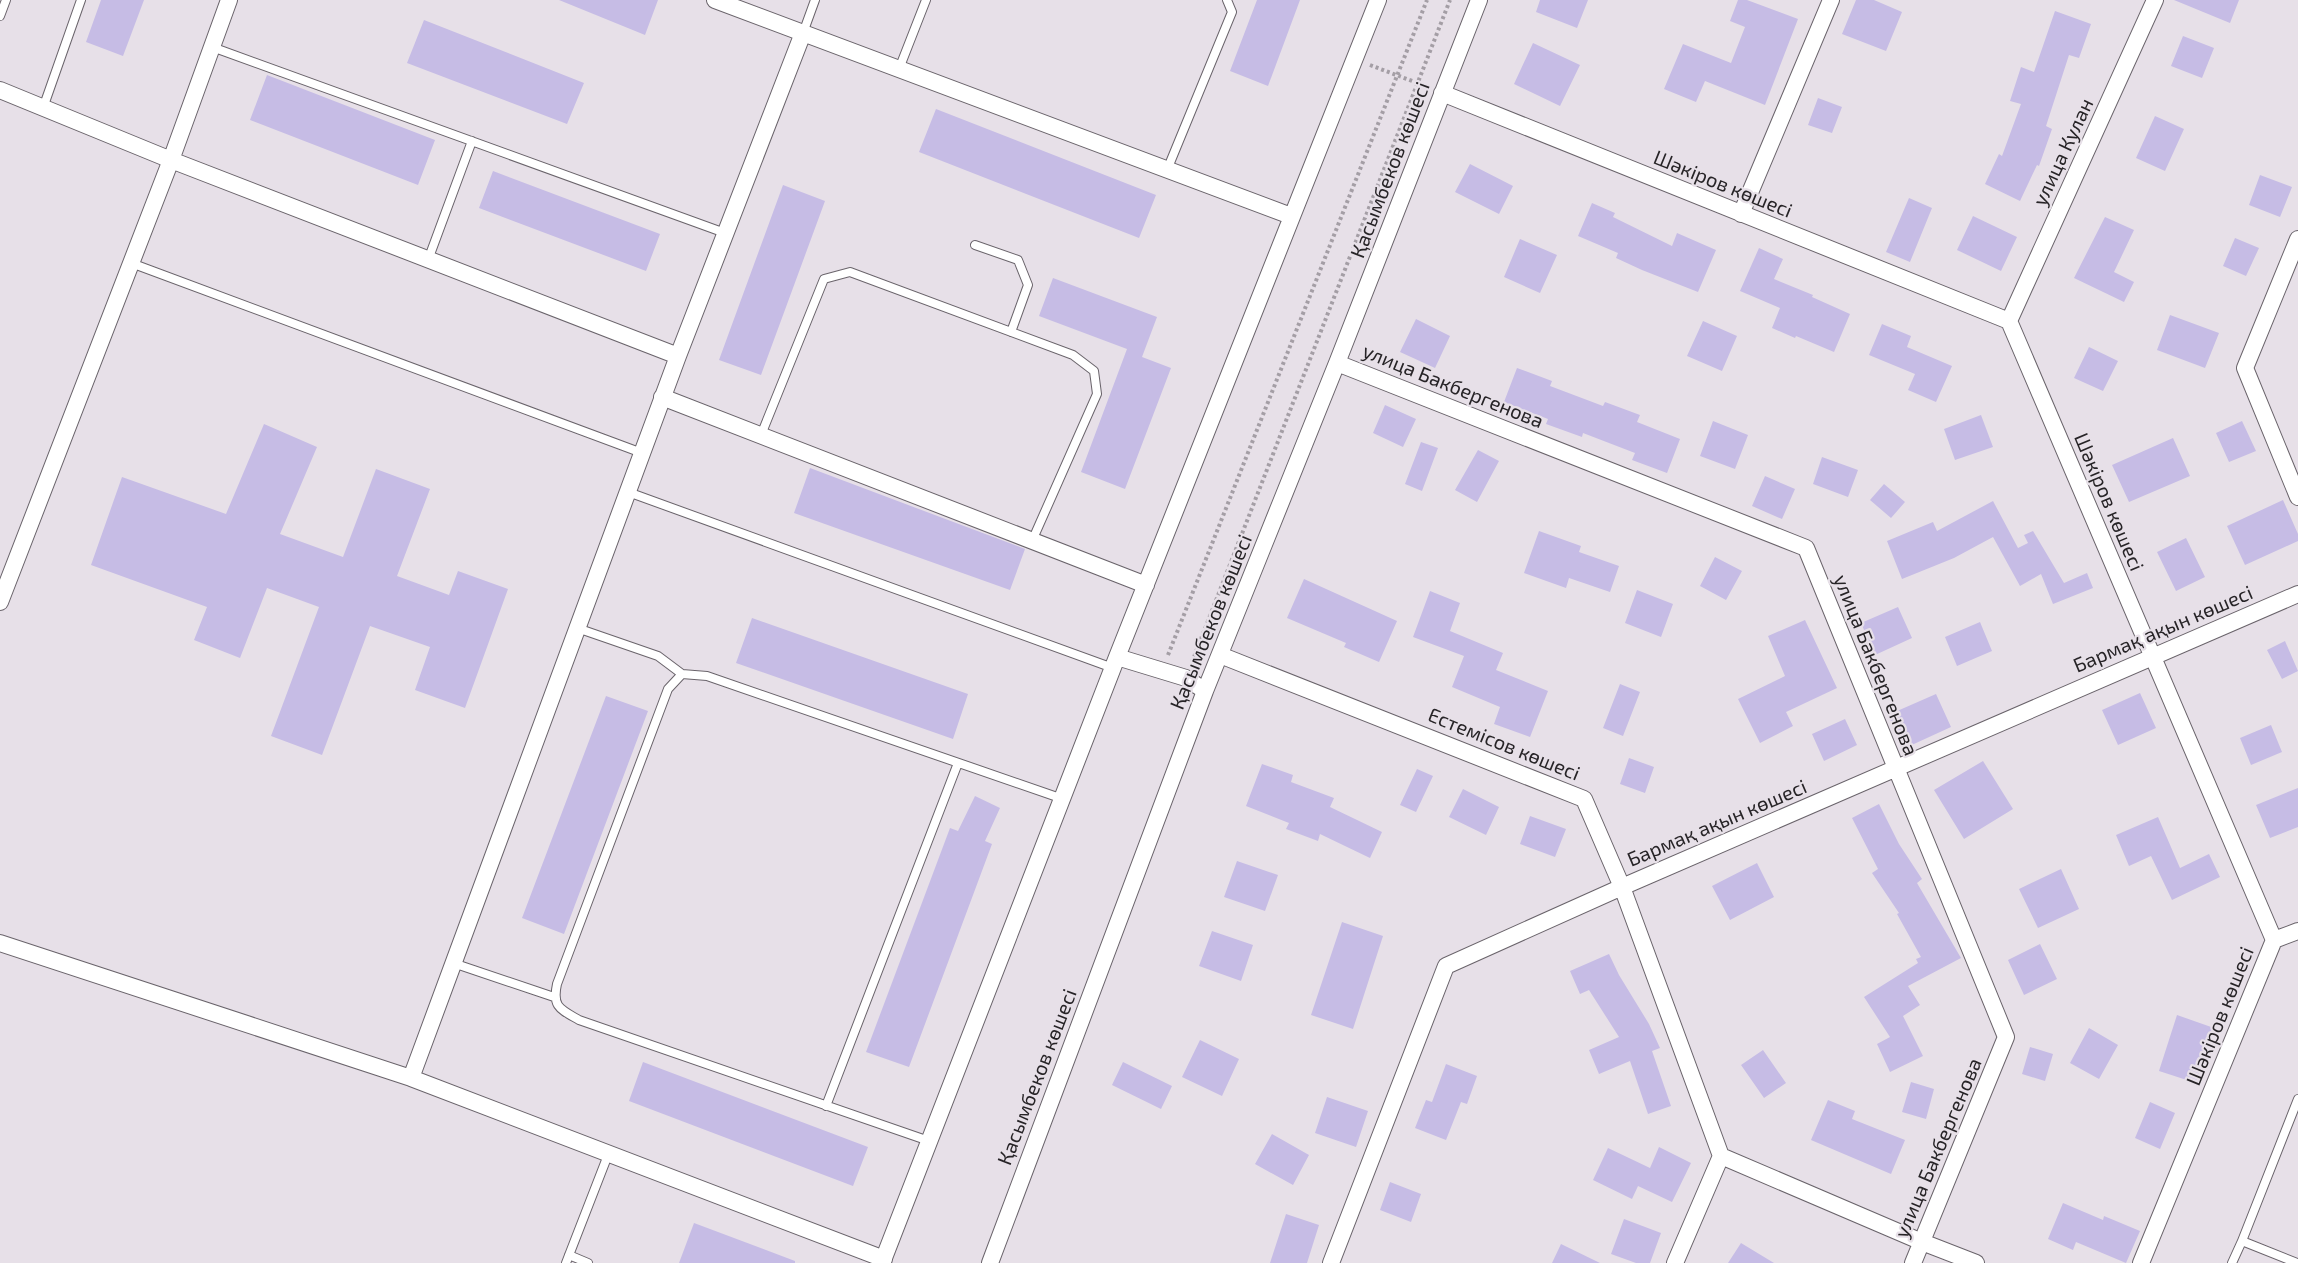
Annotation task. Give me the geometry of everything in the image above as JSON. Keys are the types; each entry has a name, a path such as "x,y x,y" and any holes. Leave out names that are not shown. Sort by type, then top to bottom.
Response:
{"street":[{"path":"0,602 171,160 230,0"},
{"path":"715,0 1291,216"},
{"path":"0,943 411,1078 883,1261 1115,662 1378,0"},
{"name":"Қасымбеков көшесі","path":"990,1263 1205,691 1337,363 1479,0"},
{"path":"1741,214 1831,0"},
{"name":"улица Кулан","path":"2009,321 2155,0"},
{"path":"411,1078 662,397 803,33"},
{"path":"0,90 171,160 678,356"},
{"name":"Шәкіров көшесі","path":"1442,93 2009,321 2274,940 2141,1263"},
{"path":"2298,239 2245,368 2298,496"},
{"name":"улица Бакбергенова","path":"1337,363 1806,548 2006,1037 1913,1263"},
{"path":"662,397 1146,585"},
{"name":"Бармақ ақын көшесі","path":"1332,1263 1446,966 1622,887 2298,594"},
{"name":"Естемісов көшесі","path":"1220,655 1584,799 1622,887 1720,1156"},
{"path":"1115,662 1186,678 1205,691"},
{"path":"2274,940 2298,931"},
{"path":"1675,1263 1720,1156 1976,1263"}],"lane":[{"path":"0,16 6,0"},
{"path":"43,108 81,0"},
{"path":"803,33 815,0"},
{"path":"899,69 926,0"},
{"path":"1167,170 1232,12 1227,0"},
{"path":"212,47 725,233"},
{"path":"428,260 472,141"},
{"path":"975,245 1018,260 1025,274 1028,285 1011,332"},
{"path":"131,263 642,453"},
{"path":"761,435 825,279 850,273 1072,355 1094,371 1097,394 1032,541"},
{"path":"628,492 1115,662"},
{"path":"578,628 658,656 682,674 707,676 1063,799"},
{"path":"682,674 668,689 557,984 554,997 559,1009 579,1020 929,1141"},
{"path":"826,1106 958,763"},
{"path":"453,963 554,997"},
{"path":"2232,1263 2298,1099"},
{"path":"588,1263 568,1259 608,1155"},
{"path":"2242,1240 2297,1263"}],"path":[{"path":"1162,671 1426,0"},
{"path":"1186,678 1450,0"},
{"path":"1354,58 1416,83"}],"building":[{"path":"101,0 144,0 123,56 86,42"},
{"path":"559,0 658,0 645,35"},
{"path":"1257,0 1300,0 1268,86 1230,71"},
{"path":"1540,0 1588,0 1577,28 1536,12"},
{"path":"1738,0 1747,0 1798,19 1765,105 1705,81 1696,102 1664,89 1683,44 1731,63 1745,27 1730,21"},
{"path":"1856,0 1874,0 1902,12 1886,51 1842,34"},
{"path":"2174,0 2239,0 2230,23"},
{"path":"2055,11 2091,24 2079,58 2069,55 2046,126 2052,129 2039,166 2037,165 2020,201 1985,184 1999,154 2002,156 2021,104 2010,101 2021,67 2034,72"},
{"path":"424,20 584,83 567,124 407,63"},
{"path":"2183,36 2214,48 2202,78 2171,66"},
{"path":"1533,43 1580,65 1560,106 1514,84"},
{"path":"267,75 435,140 418,185 250,120"},
{"path":"1818,98 1842,107 1832,133 1808,125"},
{"path":"936,109 1156,195 1139,238 919,152"},
{"path":"2155,116 2184,129 2165,171 2136,158"},
{"path":"1470,164 1513,186 1499,214 1455,192"},
{"path":"493,171 660,234 646,271 479,208"},
{"path":"2260,175 2292,187 2280,217 2249,205"},
{"path":"783,185 825,201 761,375 719,360"},
{"path":"1909,198 1932,208 1910,262 1886,252"},
{"path":"1592,203 1615,213 1613,217 1672,246 1677,233 1716,250 1698,292 1616,258 1618,253 1578,236"},
{"path":"1973,216 2017,237 2001,271 1957,250"},
{"path":"2105,217 2134,230 2114,272 2134,282 2124,302 2074,278"},
{"path":"2235,238 2259,248 2246,276 2223,266"},
{"path":"1520,239 1557,255 1540,293 1504,277"},
{"path":"1759,248 1783,259 1774,279 1850,314 1834,352 1772,328 1780,308 1740,291"},
{"path":"1053,278 1157,317 1142,357 1171,368 1125,489 1081,472 1127,349 1039,316"},
{"path":"2170,315 2219,333 2205,368 2157,350"},
{"path":"1416,319 1450,336 1435,368 1400,352"},
{"path":"1703,321 1737,336 1722,371 1687,356"},
{"path":"1882,324 1911,336 1907,347 1952,366 1936,402 1908,390 1915,374 1869,355"},
{"path":"2089,347 2118,361 2103,391 2074,378"},
{"path":"1517,368 1552,381 1550,386 1603,406 1605,402 1640,415 1637,422 1680,439 1667,473 1632,460 1635,453 1583,433 1582,437 1546,424 1548,419 1504,402"},
{"path":"1385,405 1416,419 1403,447 1373,433"},
{"path":"1981,415 1993,447 1955,460 1944,429"},
{"path":"1713,421 1748,435 1735,469 1700,456"},
{"path":"2242,421 2256,451 2229,462 2216,433"},
{"path":"264,424 317,447 280,534 343,557 376,469 430,489 397,576 449,595 458,571 508,589 465,708 415,690 430,647 370,626 322,755 271,736 319,607 267,588 240,658 194,640 207,607 91,565 122,477 226,514"},
{"path":"2173,438 2190,476 2129,502 2112,465"},
{"path":"1421,442 1438,448 1422,491 1405,484"},
{"path":"1478,450 1499,461 1477,502 1455,490"},
{"path":"1822,457 1858,470 1848,497 1813,484"},
{"path":"810,468 1025,549 1010,590 794,513"},
{"path":"1765,476 1795,489 1782,519 1752,506"},
{"path":"1884,484 1905,502 1891,518 1870,500"},
{"path":"2283,500 2298,534 2298,541 2245,565 2227,526"},
{"path":"1993,501 2018,548 2028,543 2024,535 2033,531 2064,583 2087,573 2093,588 2053,604 2041,574 2020,586 1993,537 1954,558 1902,579 1887,541 1933,522 1937,531"},
{"path":"1539,531 1581,546 1579,552 1619,566 1610,592 1569,578 1566,588 1524,573"},
{"path":"2186,538 2205,577 2176,591 2157,552"},
{"path":"1715,557 1742,571 1726,600 1700,586"},
{"path":"1304,579 1397,621 1379,662 1344,647 1346,643 1287,618"},
{"path":"1637,590 1673,604 1661,637 1625,623"},
{"path":"1430,591 1460,603 1450,631 1503,653 1496,670 1548,691 1530,737 1494,724 1500,707 1452,687 1464,656 1413,637"},
{"path":"1898,607 1912,638 1875,655 1861,623"},
{"path":"752,618 968,694 953,739 736,663"},
{"path":"1805,620 1837,688 1786,712 1793,726 1760,743 1738,699 1785,676 1768,636"},
{"path":"1980,622 1992,651 1957,666 1945,637"},
{"path":"2285,641 2298,671 2282,679 2267,650"},
{"path":"1620,684 1640,692 1623,736 1603,728"},
{"path":"2140,693 2156,728 2118,745 2102,710"},
{"path":"1936,694 1951,727 1903,749 1888,715"},
{"path":"606,696 648,711 564,934 522,918"},
{"path":"1845,719 1857,745 1824,761 1812,734"},
{"path":"2271,725 2282,752 2251,765 2240,738"},
{"path":"1629,758 1654,767 1645,793 1620,784"},
{"path":"1983,761 2013,809 1964,839 1934,790"},
{"path":"1262,764 1293,775 1291,782 1334,798 1330,807 1382,832 1370,858 1320,834 1318,841 1286,829 1289,823 1246,806"},
{"path":"1417,769 1433,776 1416,812 1400,805"},
{"path":"2298,788 2298,827 2270,838 2256,805"},
{"path":"1463,789 1499,807 1486,835 1449,817"},
{"path":"975,796 1000,808 985,841 992,844 909,1067 866,1052 950,828 958,831"},
{"path":"1879,804 1899,844 1922,879 1917,883 1961,958 1908,986 1920,1005 1903,1016 1923,1056 1890,1072 1877,1044 1890,1037 1864,997 1918,963 1916,959 1921,957 1897,914 1899,913 1872,873 1878,869 1852,818"},
{"path":"1530,816 1566,829 1555,857 1520,844"},
{"path":"2158,817 2180,868 2209,854 2220,877 2172,900 2151,856 2129,866 2116,835"},
{"path":"1237,861 1278,875 1265,911 1224,897"},
{"path":"1757,863 1774,897 1730,920 1712,886"},
{"path":"2061,869 2079,909 2038,928 2019,889"},
{"path":"1342,922 1383,936 1353,1029 1311,1015"},
{"path":"1212,931 1253,945 1241,981 1199,966"},
{"path":"2040,944 2057,979 2024,995 2008,960"},
{"path":"1609,954 1660,1048 1652,1051 1671,1106 1648,1114 1630,1061 1599,1074 1589,1050 1619,1037 1589,990 1580,994 1570,971"},
{"path":"2177,1015 2214,1028 2196,1083 2159,1071"},
{"path":"2089,1028 2118,1045 2099,1079 2070,1063"},
{"path":"1200,1040 1239,1059 1222,1096 1182,1077"},
{"path":"2030,1047 2053,1054 2045,1081 2022,1074"},
{"path":"1763,1050 1786,1083 1764,1098 1741,1065"},
{"path":"643,1062 868,1147 853,1186 629,1101"},
{"path":"1123,1062 1172,1086 1161,1109 1112,1085"},
{"path":"1446,1064 1477,1076 1467,1104 1461,1102 1446,1140 1415,1128 1426,1100 1432,1102"},
{"path":"1911,1082 1934,1089 1926,1119 1902,1112"},
{"path":"1327,1097 1368,1111 1356,1147 1315,1133"},
{"path":"1828,1100 1855,1111 1852,1119 1905,1140 1891,1174 1811,1140"},
{"path":"2150,1102 2175,1113 2160,1149 2135,1138"},
{"path":"1272,1134 1309,1155 1293,1185 1255,1164"},
{"path":"1659,1147 1691,1163 1672,1202 1638,1186 1632,1199 1593,1180 1608,1148 1650,1168"},
{"path":"1390,1182 1421,1194 1411,1222 1380,1210"},
{"path":"2063,1203 2103,1220 2104,1216 2140,1231 2126,1263 2076,1242 2073,1250 2048,1239"},
{"path":"1286,1214 1319,1225 1307,1263 1270,1263"},
{"path":"1624,1219 1661,1233 1650,1263 1636,1263 1611,1254"},
{"path":"694,1223 795,1261 795,1263 679,1263"},
{"path":"1741,1243 1774,1263 1728,1263"},
{"path":"1561,1244 1600,1263 1552,1263"}]}
